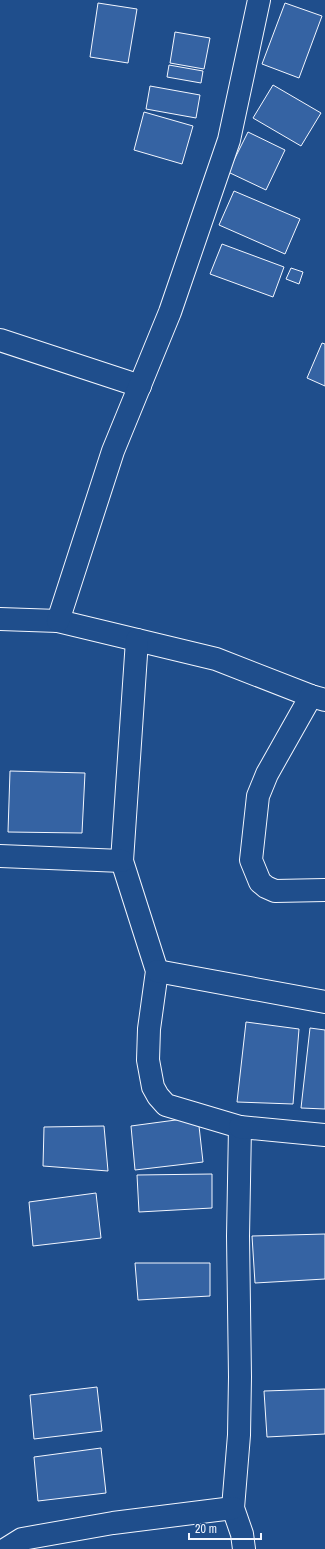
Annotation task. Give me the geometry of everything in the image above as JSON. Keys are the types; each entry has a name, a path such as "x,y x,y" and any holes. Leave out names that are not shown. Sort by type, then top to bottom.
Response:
{"street":[{"path":"58,621 113,451 170,312 229,140 259,0"},
{"path":"0,340 140,386"},
{"path":"0,619 58,621 216,659 318,698 267,774 258,796 251,860 260,882 266,887 275,891 325,890"},
{"path":"137,640 122,861 157,972 149,1029 148,1060 153,1087 158,1096 166,1105 240,1127 325,1136"},
{"path":"0,856 122,861"},
{"path":"157,972 325,1002"},
{"path":"240,1127 238,1236 240,1377 239,1435 233,1508 242,1534 244,1549"},
{"path":"6,1549 22,1539 113,1523 233,1508"}],"building":[{"path":"98,3 137,9 128,63 90,57"},
{"path":"285,3 322,16 299,78 262,64"},
{"path":"175,32 210,38 204,69 170,63"},
{"path":"169,65 203,71 201,83 167,77"},
{"path":"273,85 321,113 301,146 253,118"},
{"path":"150,86 200,95 196,118 146,109"},
{"path":"144,112 193,126 182,164 134,150"},
{"path":"248,132 285,150 266,190 228,172"},
{"path":"234,191 300,219 285,254 219,225"},
{"path":"222,244 284,267 273,297 210,274"},
{"path":"291,268 303,272 299,284 286,279"},
{"path":"322,343 325,344 325,386 307,378"},
{"path":"10,771 85,773 82,833 8,832"},
{"path":"246,1022 299,1029 293,1104 237,1102"},
{"path":"310,1028 325,1030 325,1109 301,1108"},
{"path":"198,1117 203,1162 135,1170 131,1126"},
{"path":"104,1126 108,1171 43,1166 44,1127"},
{"path":"212,1174 212,1208 139,1212 137,1175"},
{"path":"96,1193 101,1238 33,1246 29,1202"},
{"path":"325,1234 325,1279 255,1283 252,1236"},
{"path":"135,1263 210,1263 210,1296 138,1300"},
{"path":"97,1387 102,1431 34,1439 30,1395"},
{"path":"325,1389 325,1434 267,1437 264,1391"},
{"path":"101,1448 106,1493 38,1501 34,1457"}]}
